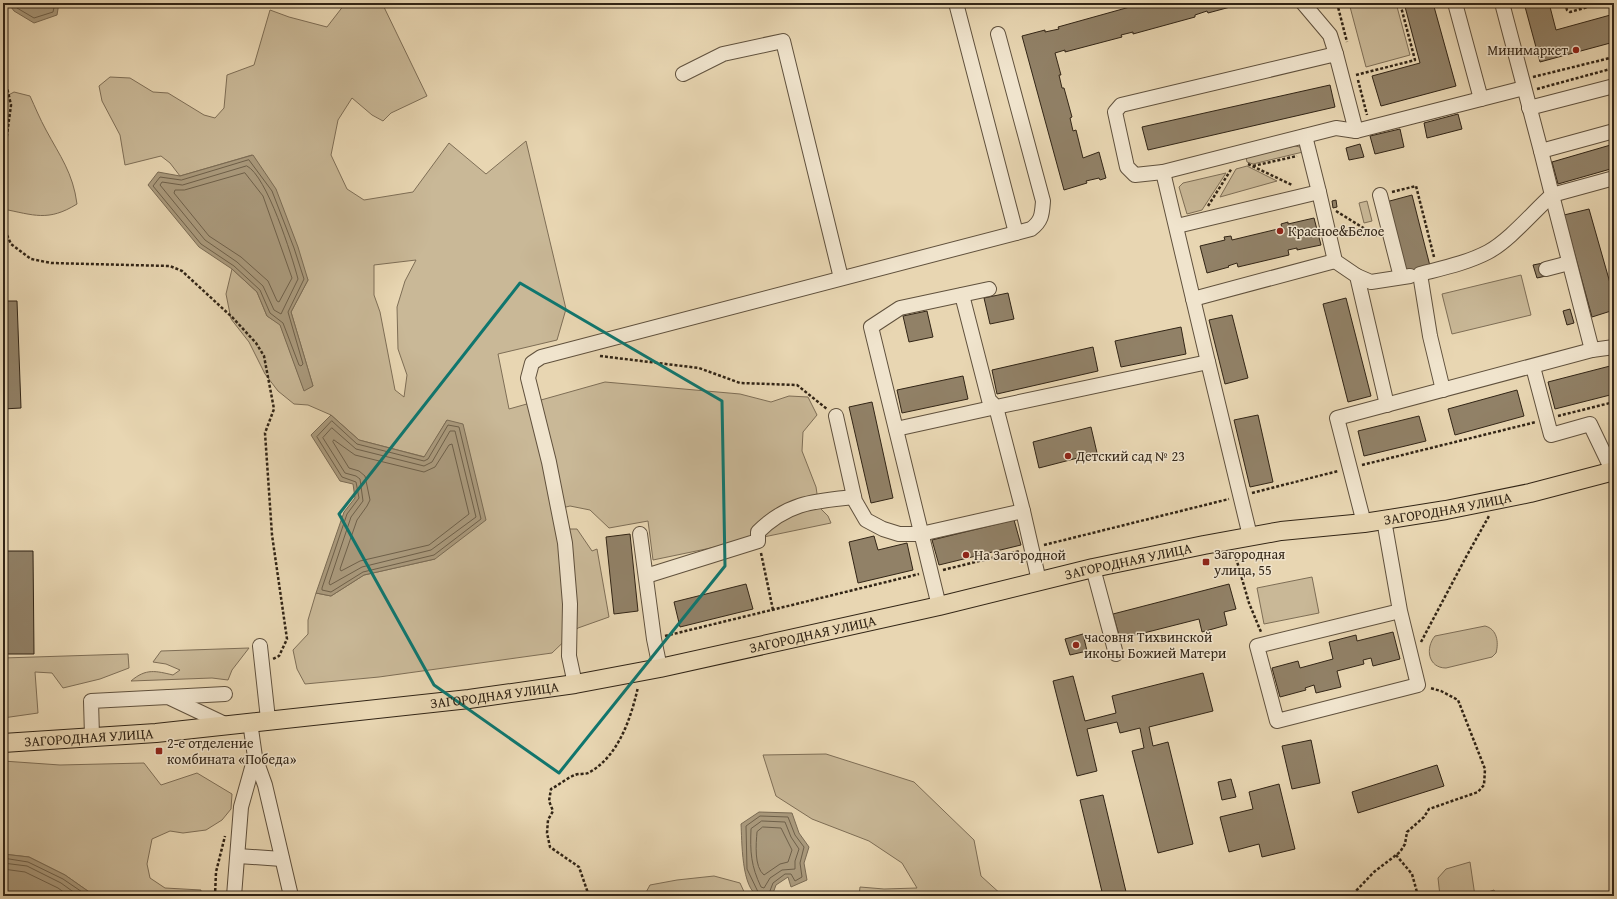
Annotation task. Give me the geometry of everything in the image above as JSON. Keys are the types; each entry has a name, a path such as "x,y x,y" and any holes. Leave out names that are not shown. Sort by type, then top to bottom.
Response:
{"main road":[{"name":"ЗАГОРОДНАЯ УЛИЦА","path":"3,743 156,733 268,719 469,699 575,684 660,668 939,606 1093,568 1250,536 1364,523 1499,500 1552,488 1614,471"}],"street":[{"path":"956,3 1016,233"},
{"path":"1303,3 1330,35 1356,131"},
{"path":"1455,3 1481,99"},
{"path":"1502,3 1528,83 1529,108 1592,350"},
{"path":"575,684 569,656 570,604 565,543 549,462 528,378 532,363 541,357 1031,229 1039,223 1042,214 1043,201 998,34"},
{"path":"683,74 723,54 783,41 842,278"},
{"path":"1336,54 1121,105 1115,112 1127,167 1134,174 1163,172 1336,128 1356,131 1481,99 1528,83"},
{"path":"1529,108 1614,86"},
{"path":"1541,151 1614,131"},
{"path":"1305,136 1317,196 1335,260 1356,276 1371,282 1420,274 1460,264 1488,252 1510,237 1552,195 1614,178"},
{"path":"1163,172 1250,536"},
{"path":"1380,195 1401,277"},
{"path":"1176,226 1317,196"},
{"path":"1193,299 1335,260"},
{"path":"1546,269 1569,263"},
{"path":"1420,274 1430,336 1443,390"},
{"path":"1356,276 1387,405"},
{"path":"939,606 872,327 900,308 989,289"},
{"path":"962,295 989,400 996,407 1040,581"},
{"path":"1364,523 1337,418 1533,367 1592,350 1614,347"},
{"path":"896,429 1208,362"},
{"path":"1533,367 1551,434 1590,424 1614,471"},
{"path":"836,416 854,497 866,520 882,529 899,534 921,534 1023,511"},
{"path":"646,576 758,541 758,532 769,521 785,510 806,503 854,497"},
{"path":"1384,520 1400,611 1418,685 1277,721 1257,646 1400,611"},
{"path":"640,534 654,639 660,668"},
{"path":"1093,568 1116,654"},
{"path":"260,646 264,664 268,719"},
{"path":"92,736 91,701 225,694"},
{"path":"168,697 224,724"},
{"path":"250,722 255,757 265,785 291,896"},
{"path":"234,896 241,807 255,757"},
{"path":"238,856 282,859"}],"path":[{"path":"1337,3 1349,46"},
{"path":"1356,75 1415,60 1400,3"},
{"path":"1565,3 1567,10 1570,12 1602,3"},
{"path":"1528,83 1614,57"},
{"path":"1354,68 1368,120"},
{"path":"1528,83 1536,89 1614,68"},
{"path":"3,70 11,105 3,164"},
{"path":"1528,83 1530,70"},
{"path":"1253,166 1309,152"},
{"path":"1243,162 1317,196 1393,247"},
{"path":"1198,221 1234,166"},
{"path":"1380,195 1416,186 1438,269"},
{"path":"3,226 11,244 31,259 51,263 170,266 182,271 233,318 264,356 274,401 273,416 265,433 272,535 287,639 279,656 264,664"},
{"path":"580,347 593,355 699,368 740,383 797,385 836,416"},
{"path":"654,639 930,571 942,570 1032,548 1614,402"},
{"path":"1411,658 1427,632 1466,557 1499,500"},
{"path":"758,541 773,610"},
{"path":"1236,558 1264,644"},
{"path":"589,896 579,867 550,847 547,834 548,820 553,811 549,800 551,789 576,774 589,773 606,759 619,740 631,717 641,672"},
{"path":"1348,896 1354,893 1374,872 1396,855 1405,844 1408,832 1424,817 1429,808 1478,792 1484,785 1485,769 1458,700 1442,691 1418,685"},
{"path":"1396,855 1412,874 1418,896"}],"highlighted area":[{"path":"520,283 722,401 725,566 559,773 434,685 339,514"}],"shaded area":[{"path":"349,3 382,3 427,96 391,113 383,121 372,115 352,98 338,120 331,155 347,189 364,200 413,192 449,143 486,174 526,141 566,309 557,340 498,354 509,409 605,382 740,394 771,402 789,396 808,397 817,415 803,432 802,451 816,487 819,507 828,516 831,523 653,560 648,521 609,528 590,510 570,506 554,510 557,529 577,529 592,551 597,549 609,617 578,628 552,653 379,677 305,684 297,669 293,650 308,634 308,620 316,593 331,596 364,575 435,559 447,420 425,457 359,440 331,415 308,405 294,404 278,391 265,374 249,342 231,319 226,294 232,269 257,292 267,316 280,324 304,390 313,386 291,312 308,280 252,155 180,176 170,163 161,156 125,165 120,135 102,101 99,86 110,77 130,78 153,92 168,93 204,115 215,118 224,108 227,75 254,65 270,10 289,17 327,27 344,5","holes":["416,260 405,281 397,307 398,349 407,375 404,397 395,390 380,312 374,295 374,265"]},
{"path":"1349,3 1396,3 1410,55 1366,67"},
{"path":"14,92 30,96 65,165 72,183 77,204 67,210 41,216 3,209 3,98"},
{"path":"1295,146 1300,147 1303,152 1253,164 1247,162 1246,157"},
{"path":"1247,166 1277,181 1220,197 1236,169"},
{"path":"1226,173 1202,210 1187,214 1179,187 1183,183"},
{"path":"1367,201 1372,221 1364,223 1359,203"},
{"path":"1521,275 1531,315 1452,334 1442,294"},
{"path":"1312,577 1319,613 1264,624 1257,588"},
{"path":"1485,626 1495,633 1497,640 1496,653 1492,657 1446,668 1435,665 1432,661 1429,651 1435,636"},
{"path":"249,648 232,670 228,680 212,678 131,681 146,672 173,675 180,670 166,664 153,662 161,651"},
{"path":"128,654 129,668 100,679 63,688 52,673 35,672 38,713 3,718 3,658"},
{"path":"826,754 914,782 974,840 981,876 1003,896 859,896 860,887 884,889 917,888 902,863 869,841 812,819 776,796 763,755"},
{"path":"3,761 60,765 144,763 161,785 197,773 232,794 231,809 222,820 206,830 183,833 170,831 152,839 147,864 150,878 165,888 201,890 201,896 95,896 65,875 29,857 3,854"},
{"path":"1470,862 1475,896 1440,896 1438,878 1446,869"},
{"path":"714,876 740,883 746,896 644,896 650,885"},
{"path":"1494,890 1497,896 1476,896"}],"water":[{"path":"8,3 59,3 57,15 34,23 14,11"},
{"path":"253,155 276,189 298,247 308,280 291,312 313,386 304,391 280,325 267,316 257,292 232,269 199,247 148,185 158,172 180,176"},
{"path":"331,415 359,440 424,457 447,420 463,424 486,520 435,559 364,575 331,596 316,593 344,512 355,498 353,484 340,481 311,435"},
{"path":"759,812 792,813 799,833 809,847 804,863 807,880 791,887 788,877 776,885 772,896 759,896 753,892 746,875 742,852 741,824"},
{"path":"3,854 29,857 65,875 95,896 3,896"}],"building":[{"path":"1144,3 1245,3 1208,13 1207,11 1195,15 1195,17 1133,34 1133,32 1121,35 1122,37 1065,52 1065,50 1055,53 1061,75 1059,75 1062,88 1064,88 1072,117 1070,118 1073,131 1076,130 1083,158 1099,152 1106,178 1086,181 1087,183 1064,190 1022,36 1045,30 1045,32 1059,29 1058,27"},
{"path":"1404,3 1433,3 1456,86 1381,106 1372,76 1420,63"},
{"path":"1524,3 1549,3 1556,30 1614,14 1614,42 1540,62"},
{"path":"1330,85 1335,107 1148,150 1142,127"},
{"path":"1458,114 1462,129 1427,138 1424,123"},
{"path":"1400,129 1404,147 1375,154 1370,136"},
{"path":"1360,144 1364,157 1349,160 1346,148"},
{"path":"1614,144 1614,168 1558,184 1552,162"},
{"path":"1412,195 1430,266 1405,272 1386,202"},
{"path":"1336,200 1337,207 1333,208 1332,201"},
{"path":"1589,209 1614,297 1614,310 1592,317 1564,215"},
{"path":"1314,218 1321,245 1297,250 1297,248 1288,250 1289,255 1238,267 1237,263 1228,266 1229,267 1207,273 1200,246 1225,240 1224,237 1231,236 1232,240 1282,228 1281,224 1288,222 1288,224"},
{"path":"1543,263 1546,276 1537,278 1533,265"},
{"path":"1008,293 1014,319 990,324 984,298"},
{"path":"1346,298 1371,396 1348,402 1323,304"},
{"path":"3,301 17,301 21,408 3,409"},
{"path":"1570,309 1574,323 1567,325 1563,311"},
{"path":"927,311 933,337 909,342 903,316"},
{"path":"1232,315 1248,378 1225,384 1209,320"},
{"path":"1181,327 1186,354 1121,367 1115,341"},
{"path":"1093,347 1098,371 997,394 992,370"},
{"path":"1614,365 1614,394 1555,409 1548,382"},
{"path":"963,376 968,399 902,413 897,390"},
{"path":"1517,390 1524,416 1455,435 1448,409"},
{"path":"872,402 893,498 871,503 849,407"},
{"path":"1258,415 1273,482 1250,487 1234,420"},
{"path":"1419,416 1426,441 1364,456 1358,431"},
{"path":"1091,427 1097,453 1039,468 1033,442"},
{"path":"1014,520 1021,545 939,565 932,540"},
{"path":"630,534 638,611 614,614 606,537"},
{"path":"874,536 878,550 907,543 913,570 858,583 849,542"},
{"path":"3,551 33,551 34,654 3,654"},
{"path":"746,584 753,609 680,627 674,602"},
{"path":"1229,584 1236,609 1224,612 1227,625 1202,632 1199,619 1120,639 1113,614"},
{"path":"1393,632 1400,659 1373,666 1371,658 1363,660 1364,664 1337,671 1341,687 1316,693 1314,685 1305,688 1306,690 1280,697 1272,668 1298,661 1300,668 1333,659 1329,642 1356,635 1357,641"},
{"name":"часовня Тихвинской иконы Божией Матери","path":"1083,634 1087,651 1070,655 1065,639"},
{"path":"1203,673 1213,711 1149,727 1153,746 1168,742 1193,844 1158,853 1132,751 1144,748 1140,728 1120,733 1117,722 1087,729 1097,771 1077,776 1053,681 1073,676 1085,721 1116,713 1112,696"},
{"path":"1311,740 1320,783 1292,789 1282,746"},
{"path":"1437,765 1444,786 1358,813 1352,792"},
{"path":"1231,779 1236,797 1222,800 1218,782"},
{"path":"1279,784 1295,849 1262,857 1259,844 1229,852 1220,817 1253,809 1249,792"},
{"path":"1103,795 1127,896 1103,896 1080,800"}],"place":[{"name":"Минимаркет","path":"1576,50"},
{"name":"Красное&Белое","path":"1280,231"},
{"name":"Детский сад № 23","path":"1068,456"},
{"name":"На Загородной","path":"966,555"},
{"name":"Загородная улица, 55","path":"1206,562"},
{"name":"часовня Тихвинской иконы Божией Матери","path":"1076,645"},
{"name":"2-е отделение комбината «Победа»","path":"159,751"}]}
